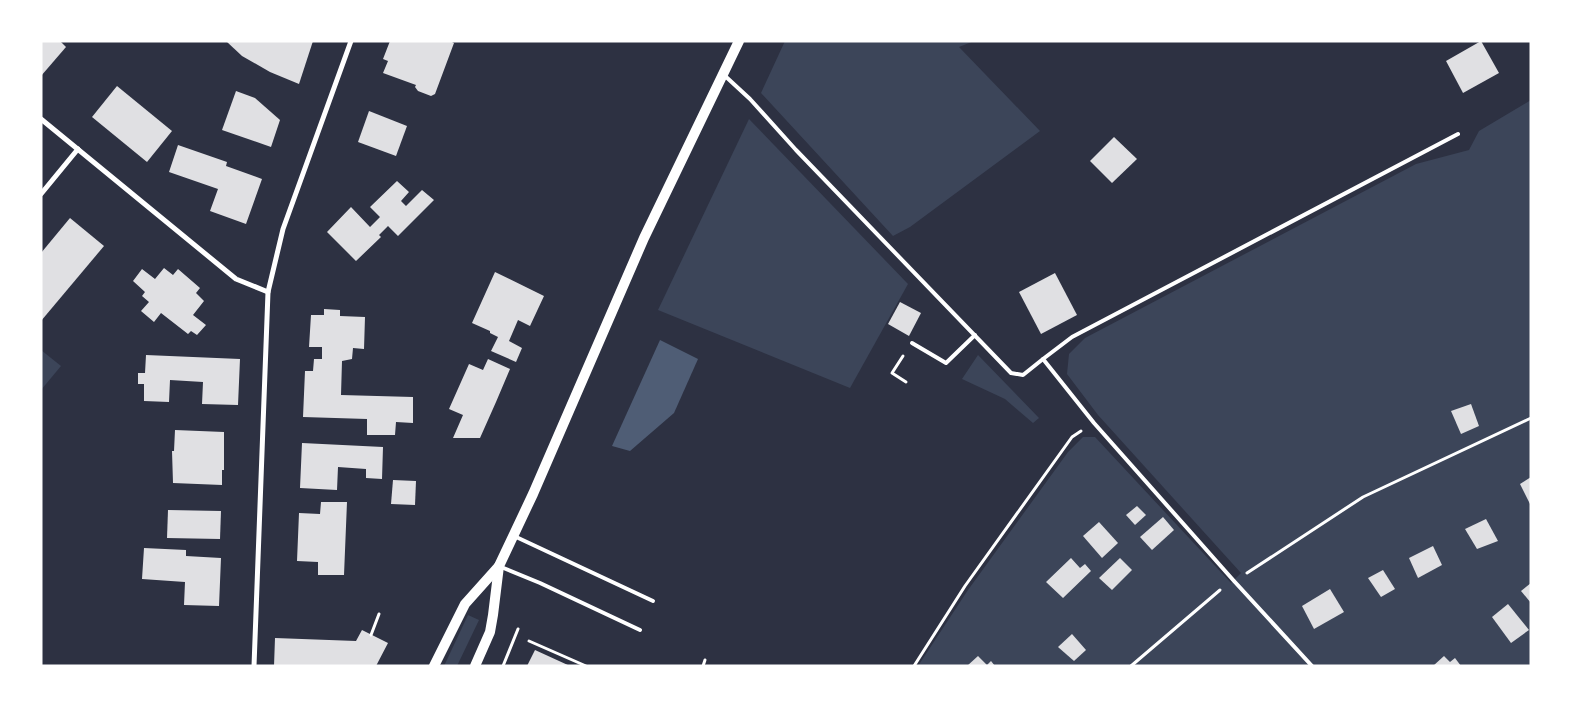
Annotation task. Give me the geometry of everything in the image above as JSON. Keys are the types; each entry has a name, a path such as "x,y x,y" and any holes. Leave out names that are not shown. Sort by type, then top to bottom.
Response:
{"main road":[{"path":"475,666 490,632 499,566 533,494 644,238 739,41"},
{"path":"434,666 465,604 499,566"}],"street":[{"path":"254,666 268,292 283,229 351,41"},
{"path":"41,119 236,278 268,292"},
{"path":"41,194 78,149"}],"lane":[{"path":"724,74 1011,373 1023,375 1072,337 1458,134"},
{"path":"912,343 946,363 975,335"},
{"path":"1043,359 1094,423 1312,666"},
{"path":"513,535 653,601"},
{"path":"499,566 640,630"}],"path":[{"path":"899,360 892,373 906,382"},
{"path":"1131,666 1215,593 1363,497 1531,418"},
{"path":"914,666 965,586 1072,437 1094,423"},
{"path":"371,635 379,614"},
{"path":"503,666 518,629"},
{"path":"528,641 586,666"},
{"path":"702,666 705,660"}],"shaded area":[{"path":"785,41 974,41 959,47 1040,131 910,227 893,236 761,93"},
{"path":"1531,100 1531,666 918,666 968,590 1068,452 1083,437 1095,437 1231,583 1241,573 1098,415 1067,374 1069,354 1085,338 1416,164 1469,150 1479,131"},
{"path":"749,119 908,284 850,388 658,310"},
{"path":"660,340 698,359 674,413 630,451 612,446"},
{"path":"41,350 61,366 41,390"},
{"path":"978,355 1039,418 1033,423 1005,399 962,379"},
{"path":"468,615 479,620 457,666 444,666"}],"building":[{"path":"41,41 60,41 66,47 41,76"},
{"path":"226,41 313,41 299,84 270,72 242,56"},
{"path":"390,41 450,41 454,43 435,94 431,96 418,91 415,87 416,85 383,73 388,61 383,59"},
{"path":"1481,41 1499,73 1463,93 1446,61"},
{"path":"117,86 172,131 147,162 92,117"},
{"path":"236,91 255,98 280,120 271,147 222,130"},
{"path":"369,111 407,126 396,156 358,142"},
{"path":"1114,137 1137,159 1112,183 1090,161"},
{"path":"178,145 227,162 226,166 262,179 246,224 210,211 218,189 169,172"},
{"path":"397,181 409,192 401,201 406,206 422,190 434,200 398,236 388,226 379,235 381,237 356,261 327,232 351,207 370,227 380,217 370,207"},
{"path":"70,218 104,246 41,321 41,253"},
{"path":"164,268 173,275 178,269 200,288 196,293 204,301 193,315 206,325 197,335 191,331 188,334 161,313 154,322 141,311 149,302 142,296 145,292 133,281 142,269 155,279"},
{"path":"495,272 544,296 530,326 518,320 509,341 522,348 516,362 491,351 498,337 472,323"},
{"path":"1055,273 1077,315 1041,334 1019,292"},
{"path":"900,302 921,313 909,336 888,324"},
{"path":"324,309 340,310 340,316 365,317 364,349 353,348 352,359 342,361 341,395 413,397 413,423 396,422 395,435 367,435 367,419 303,417 305,371 313,371 314,359 322,359 322,347 309,347 311,315 324,315"},
{"path":"146,355 240,359 238,405 202,404 203,382 170,380 169,402 144,401 144,384 138,384 138,373 145,373"},
{"path":"488,359 510,369 496,402 480,438 453,438 463,415 449,409 469,364 483,370"},
{"path":"1471,404 1479,426 1461,434 1451,411"},
{"path":"175,430 224,432 222,485 173,483 172,451 174,451"},
{"path":"302,443 383,447 382,479 366,478 366,469 338,467 337,490 300,488"},
{"path":"1531,477 1531,506 1520,484"},
{"path":"393,480 416,481 415,505 391,504"},
{"path":"321,502 347,502 344,575 318,575 318,562 297,561 299,513 320,514"},
{"path":"1137,506 1146,515 1135,525 1126,515"},
{"path":"168,510 221,511 220,539 167,538"},
{"path":"1163,517 1174,530 1152,550 1140,537"},
{"path":"1486,519 1498,541 1477,549 1465,529"},
{"path":"1099,522 1118,543 1102,558 1083,536"},
{"path":"1433,546 1442,565 1418,578 1409,558"},
{"path":"144,548 186,550 186,556 221,558 219,606 184,605 185,582 142,579"},
{"path":"1071,558 1080,568 1085,564 1091,571 1063,598 1046,582"},
{"path":"1120,558 1132,570 1112,590 1099,578"},
{"path":"1383,570 1395,589 1381,597 1368,578"},
{"path":"1531,583 1531,603 1521,591"},
{"path":"1330,589 1344,612 1314,629 1302,606"},
{"path":"1508,604 1529,630 1511,643 1492,617"},
{"path":"362,630 388,643 376,666 274,666 275,638 356,641"},
{"path":"1072,634 1086,650 1074,661 1058,647"},
{"path":"535,650 570,666 527,666"},
{"path":"978,656 987,665 991,661 995,666 967,666"},
{"path":"1444,656 1450,662 1455,658 1461,666 1433,666"}]}
